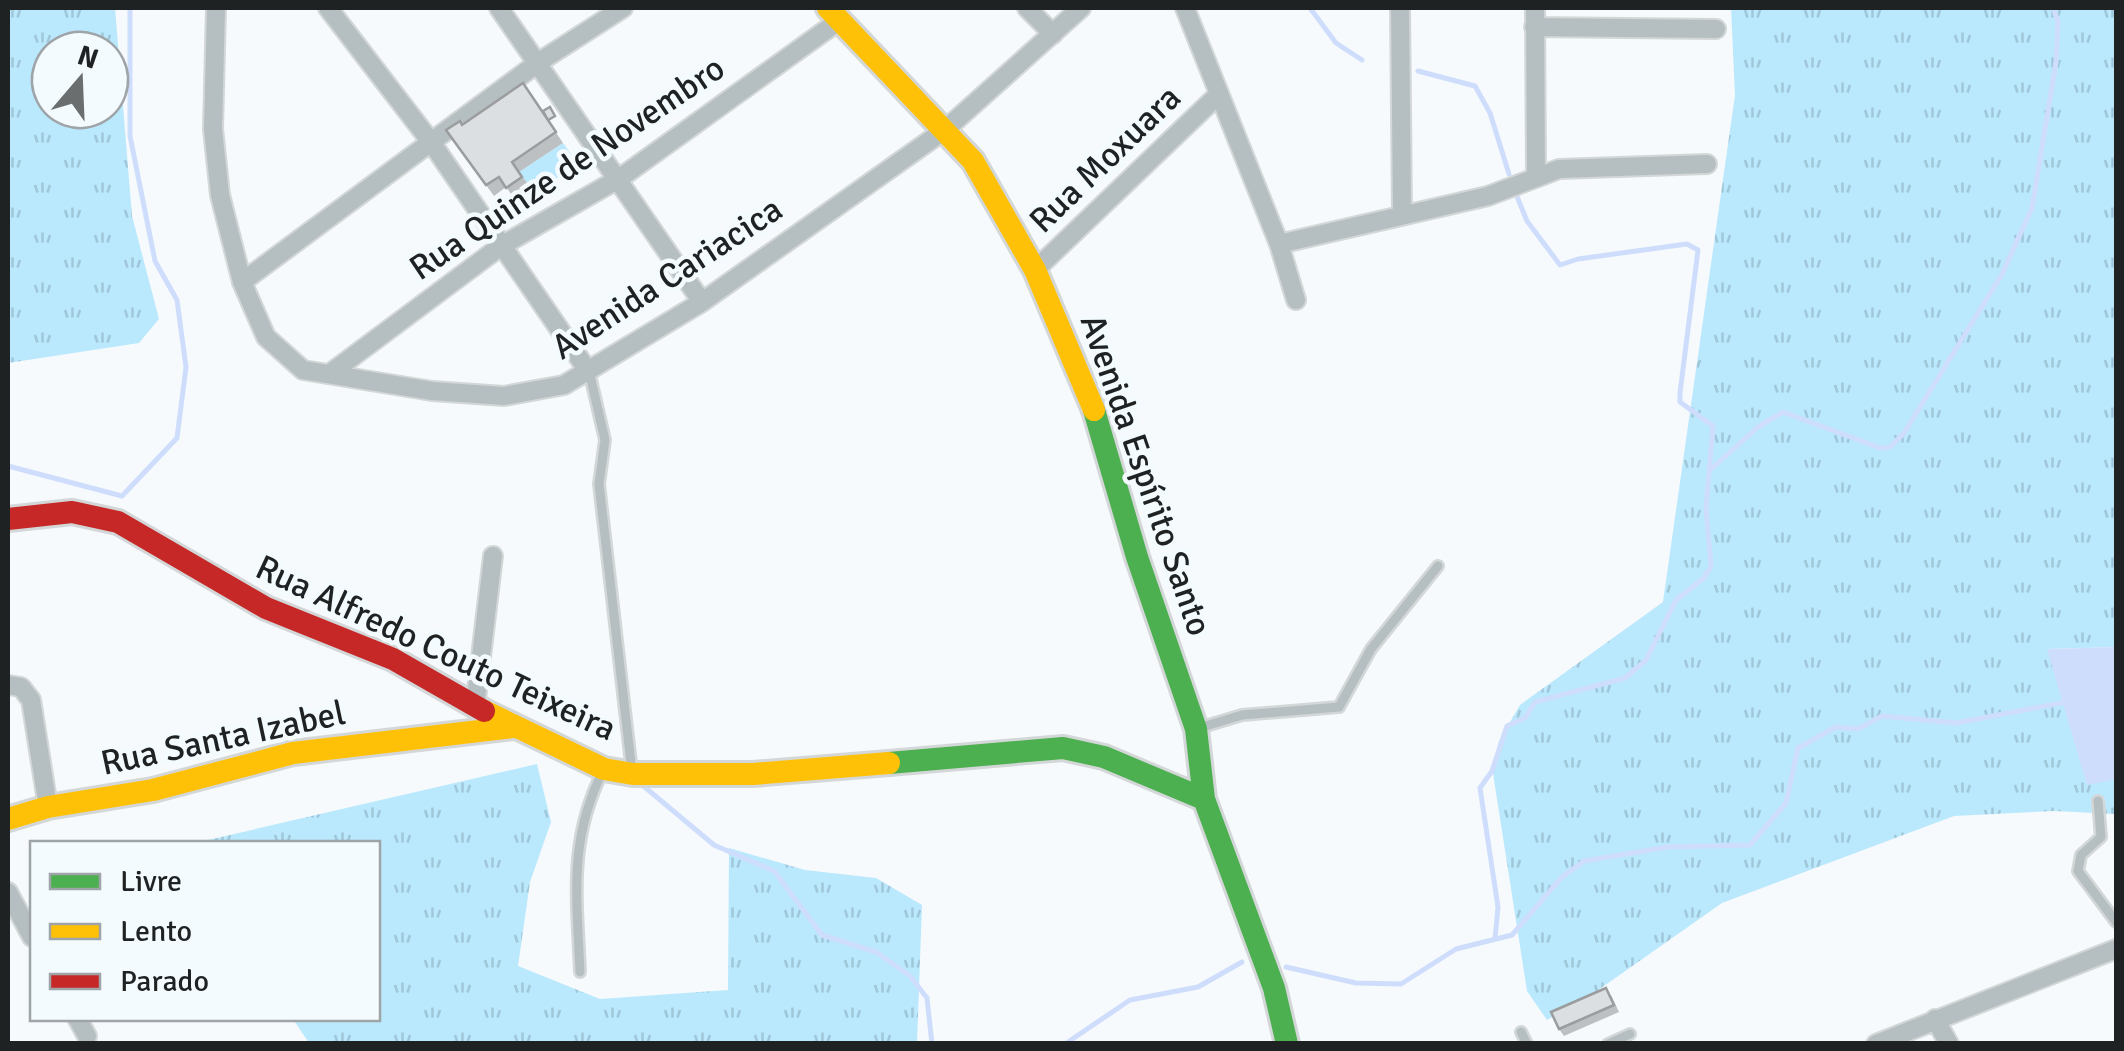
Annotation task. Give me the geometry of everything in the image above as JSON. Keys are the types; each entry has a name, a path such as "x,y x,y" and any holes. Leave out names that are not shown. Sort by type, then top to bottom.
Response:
{"street":[{"path":"328,8 431,142 588,370"},
{"path":"499,8 702,302"},
{"path":"242,282 539,62 623,8"},
{"path":"1027,8 1052,34"},
{"name":"Avenida Cariacica","path":"220,10 215,164 242,282 276,351 303,370 332,372 352,380 504,396 564,385 702,302 946,128 1080,8"},
{"path":"1186,8 1279,244 1296,300"},
{"path":"1400,8 1402,213"},
{"path":"1535,8 1536,176"},
{"name":"Avenida Espírito Santo","path":"834,14 946,128 995,193 1035,270 1089,394 1137,557 1196,729 1204,799 1274,988 1288,1044"},
{"name":"Rua Quinze de Novembro","path":"332,372 501,246 620,178 834,14"},
{"path":"1534,28 1716,29"},
{"name":"Rua Moxuara","path":"1035,270 1219,94"},
{"path":"1279,244 1488,196 1536,176 1576,167 1706,164"},
{"name":"Rua Alfredo Couto Teixeira","path":"8,519 72,512 118,522 256,603 394,660 475,707 604,768 632,774 753,774 1063,748 1104,757 1204,799"},
{"path":"475,707 493,556"},
{"path":"8,686 20,687 31,700 48,807"},
{"name":"Rua Santa Izabel","path":"8,819 48,807 154,790 316,749 514,726"},
{"path":"8,892 30,933"},
{"path":"1876,1044 2116,949"},
{"path":"1935,1019 1949,1044"},
{"path":"80,1021 87,1036"}],"lane":[{"path":"588,370 605,440 600,484 632,774"},
{"path":"1196,729 1242,715 1338,706 1371,649 1438,566"},
{"path":"580,972 578,841 589,800 604,768"},
{"path":"2098,802 2100,837 2077,864 2116,922"},
{"path":"1521,1032 1527,1044"},
{"path":"1608,1044 1630,1034"}],"green space":[{"path":"8,8 115,8 117,30 30,30 30,130 125,130 132,216 159,319 139,343 8,363"},
{"path":"1731,8 2116,8 2116,647 2048,649 2087,784 2116,779 2116,814 2054,811 1954,816 1722,903 1594,993 1547,1020 1527,991 1492,767 1499,741 1520,705 1663,602 1735,95"},
{"path":"563,143 578,164 534,194 519,172"},
{"path":"537,764 551,822 530,882 518,966 600,999 728,990 729,848 805,870 876,878 922,905 917,1043 309,1043 294,1021 380,1021 380,841 204,841"}],"shaded area":[{"path":"2116,647 2116,779 2087,785 2047,649"}],"building":[{"path":"523,83 556,132 512,162 522,177 506,188 499,177 486,185 446,130 460,121 462,125"},
{"path":"550,107 555,116 548,120 543,111"},
{"path":"1606,988 1614,1005 1559,1029 1551,1012"}],"waterway":[{"path":"8,466 122,496 177,438 186,367 177,300 155,261 130,136 130,8"},
{"path":"1310,8 1336,43 1362,60"},
{"path":"1710,470 1758,427 1783,412 1880,448 1890,447 1904,433 2002,274 2032,208 2056,62 2058,21 2053,8"},
{"path":"1418,71 1475,86 1490,113 1509,174"},
{"path":"1495,939 1498,907 1480,788 1492,771 1507,726 1525,718 1535,702 1625,678 1646,660 1676,600 1704,578 1711,566 1706,508 1713,426 1680,402 1698,250 1687,244 1560,265 1527,221 1516,194"},
{"path":"1286,967 1356,983 1401,984 1456,949 1512,935 1561,878 1584,861 1668,847 1750,845 1786,803 1798,748 1836,727 1858,729 1882,716 1956,723 2066,702"},
{"path":"641,784 714,845 774,871 822,935 876,952 910,976 927,998 932,1044"},
{"path":"1065,1044 1130,1000 1198,987 1242,962"}],"traffic: fast":[{"path":"1094,410 1137,557 1196,729 1204,799 1274,988 1287,1044"},
{"path":"889,763 1063,748 1104,757 1204,799"}],"traffic: slow":[{"path":"828,8 973,161 1035,270 1094,410"},
{"path":"484,711 604,769 633,774 753,774 889,763"},
{"path":"8,819 48,807 153,790 293,753 513,727"}],"traffic: jam":[{"path":"8,519 72,512 118,522 266,608 393,659 484,711"}]}
